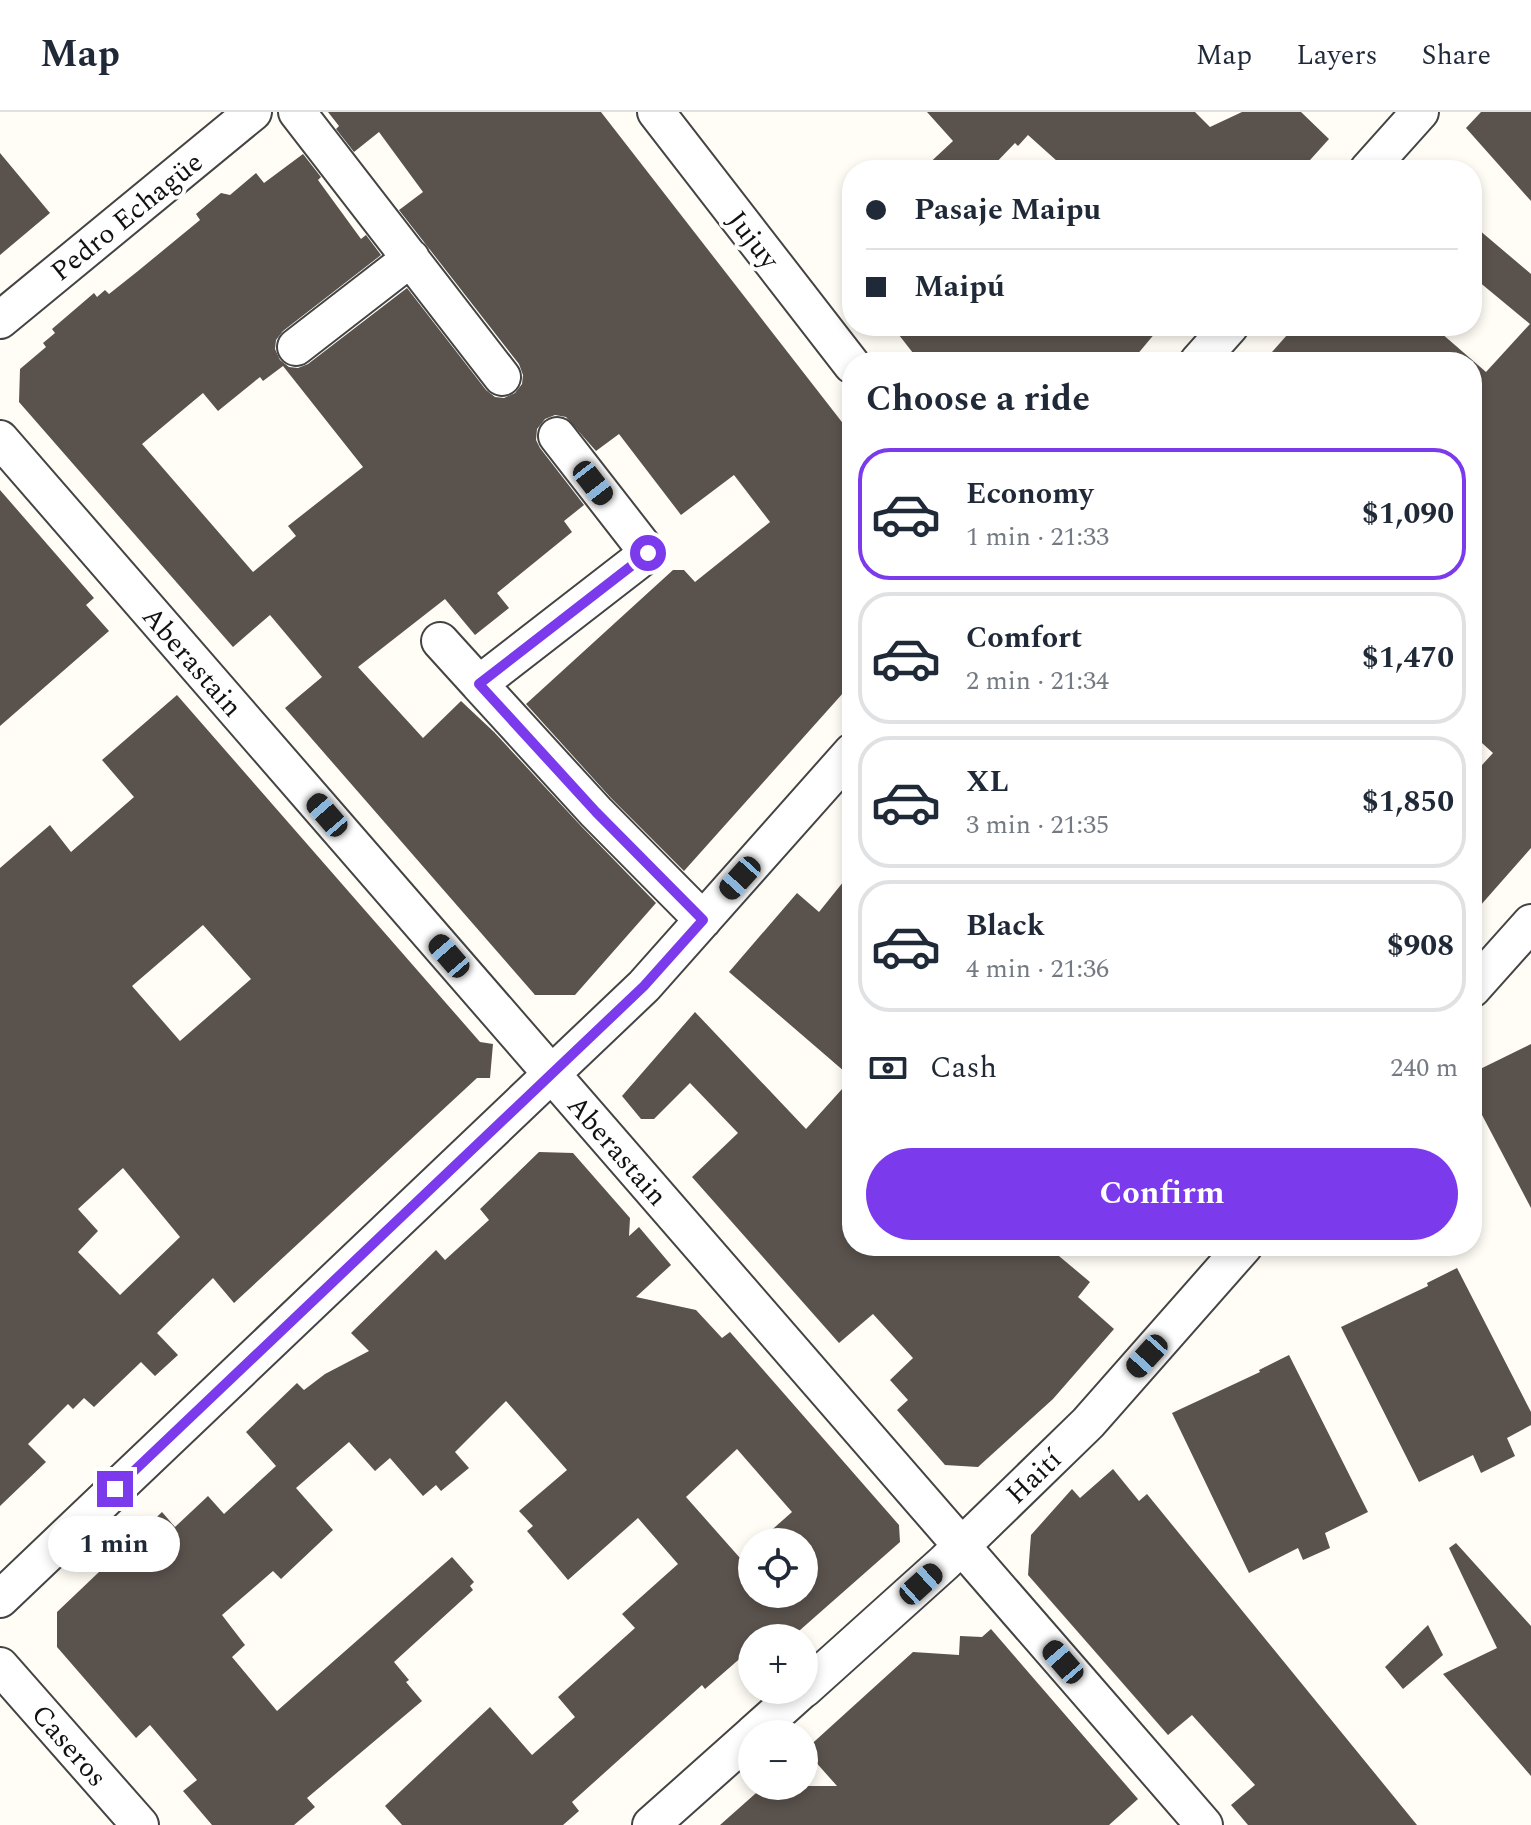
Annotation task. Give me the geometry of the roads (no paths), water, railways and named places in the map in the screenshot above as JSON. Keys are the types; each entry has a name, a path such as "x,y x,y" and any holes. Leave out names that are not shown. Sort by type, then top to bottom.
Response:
{"street":[{"name":"Pedro Echagüe","path":"0,320 253,112"},
{"path":"297,112 502,377"},
{"name":"Jujuy","path":"656,112 842,352"},
{"path":"1376,160 1413,114"},
{"path":"296,347 411,258"},
{"path":"1207,352 1221,336"},
{"path":"479,684 648,553 557,436"},
{"name":"Aberastain","path":"0,439 1204,1825"},
{"path":"440,641 596,812 703,920"},
{"path":"0,1599 644,986 842,763"},
{"path":"1482,978 1531,923"},
{"name":"Haití","path":"818,1676 962,1546 1088,1423 1235,1256"},
{"name":"Caseros","path":"0,1666 140,1825"},
{"name":"Haití","path":"769,1720 786,1704"},
{"name":"Haití","path":"651,1825 738,1747"}]}
